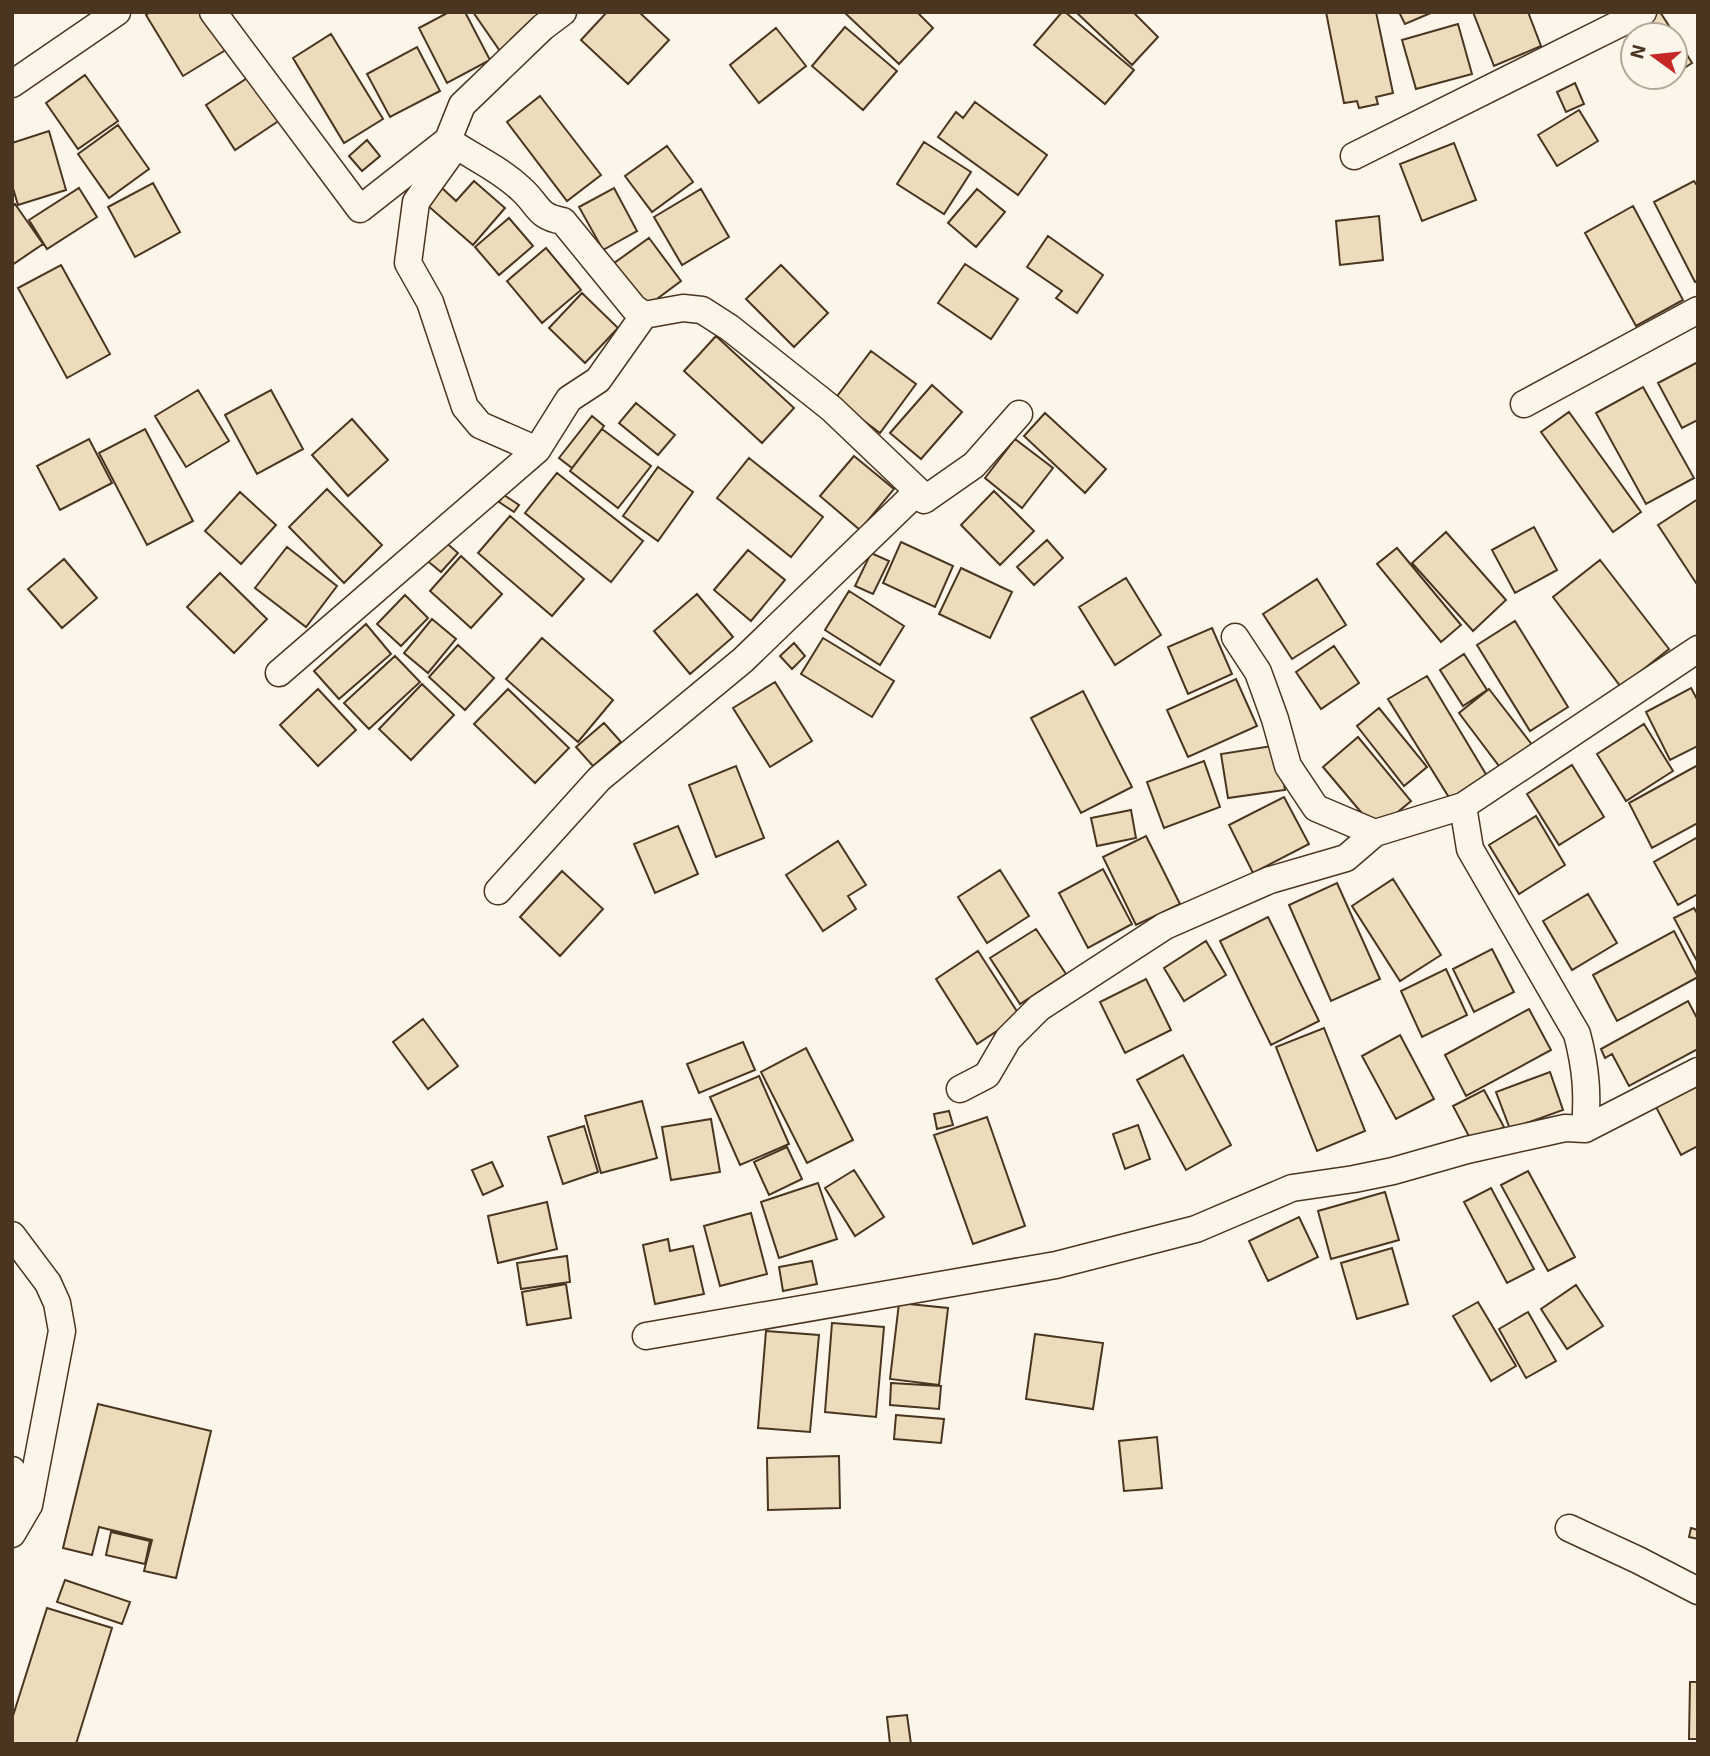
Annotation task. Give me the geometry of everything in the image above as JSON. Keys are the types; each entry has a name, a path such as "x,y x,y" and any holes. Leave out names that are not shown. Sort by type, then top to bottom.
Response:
{"street":[{"path":"12,84 117,12"},
{"path":"213,12 360,209 452,143"},
{"path":"537,450 480,425 465,407 430,302 408,263 416,202 452,143 461,105 543,27 563,12"},
{"path":"1354,156 1643,12"},
{"path":"452,143 493,166 522,189 547,219 563,221 634,309 644,315 683,308 702,310 730,328 832,409 918,491 924,500 974,465 1019,414"},
{"path":"1524,404 1698,310"},
{"path":"279,673 537,450 569,399 598,380 644,315"},
{"path":"498,891 599,779 743,660 918,491"},
{"path":"1235,637 1258,672 1288,766 1346,858"},
{"path":"960,1089 987,1075 1008,1039 1039,1008 1166,926 1269,880 1346,858 1375,833 1463,806 1697,653"},
{"path":"1463,806 1470,849 1577,1034 1585,1064 1588,1093 1585,1129"},
{"path":"1316,808 1375,833"},
{"path":"646,1336 1056,1265 1196,1229 1292,1188 1367,1176 1564,1128 1585,1129 1698,1071"},
{"path":"12,1235 48,1283 57,1303 62,1331 29,1505 12,1534"},
{"path":"12,1470 29,1505"},
{"path":"1569,1528 1698,1591"}],"building":[{"path":"150,12 207,12 229,48 183,76 146,15"},
{"path":"449,12 465,12 490,60 447,83 419,28"},
{"path":"473,12 537,12 542,20 500,51"},
{"path":"607,12 639,12 669,40 628,84 581,40"},
{"path":"844,12 917,12 933,28 899,64"},
{"path":"1062,12 1134,70 1105,104 1034,45"},
{"path":"1076,12 1133,12 1158,37 1132,65"},
{"path":"1326,12 1376,12 1393,93 1376,97 1378,104 1359,108 1357,101 1344,103"},
{"path":"1399,12 1433,12 1405,24"},
{"path":"1473,12 1528,12 1541,46 1494,66"},
{"path":"1660,12 1666,21 1641,21"},
{"path":"1458,24 1472,74 1416,89 1402,40"},
{"path":"845,27 897,71 863,110 812,66"},
{"path":"776,28 806,66 759,103 730,65"},
{"path":"331,34 383,119 344,143 293,58"},
{"path":"417,47 440,91 390,117 367,74"},
{"path":"85,75 118,121 78,149 46,103"},
{"path":"252,75 280,120 235,150 206,105"},
{"path":"1575,83 1584,104 1566,112 1557,92"},
{"path":"540,96 601,175 567,201 507,122"},
{"path":"975,102 1047,155 1018,195 938,137 956,112 963,118"},
{"path":"1579,110 1598,141 1557,166 1538,135"},
{"path":"118,125 149,169 109,198 78,154"},
{"path":"49,131 66,190 18,205 12,185 12,143"},
{"path":"367,140 380,156 362,171 349,156"},
{"path":"924,142 971,172 944,214 897,184"},
{"path":"1454,143 1476,200 1422,221 1400,164"},
{"path":"667,146 693,182 652,212 625,176"},
{"path":"474,181 505,208 473,245 427,205 442,188 456,201"},
{"path":"1694,181 1698,187 1698,281 1695,282 1654,202"},
{"path":"153,183 180,232 135,257 108,207"},
{"path":"79,188 97,217 47,249 29,220"},
{"path":"614,188 637,231 603,250 579,207"},
{"path":"701,189 729,237 682,265 654,217"},
{"path":"977,189 1005,212 976,247 948,223"},
{"path":"15,204 43,244 12,265 12,207"},
{"path":"1633,206 1683,300 1636,326 1585,233"},
{"path":"1379,216 1383,260 1340,265 1336,221"},
{"path":"509,218 533,246 499,275 475,247"},
{"path":"1048,236 1103,275 1077,313 1056,298 1062,291 1027,267"},
{"path":"649,238 681,281 642,310 610,266"},
{"path":"546,248 581,290 542,323 507,281"},
{"path":"965,264 1018,299 991,339 938,303"},
{"path":"61,265 110,354 67,378 18,288"},
{"path":"781,265 828,313 794,347 746,299"},
{"path":"582,293 618,328 585,363 549,328"},
{"path":"716,336 794,408 762,443 684,371"},
{"path":"871,351 916,384 880,433 835,399"},
{"path":"1698,362 1698,420 1682,428 1658,383"},
{"path":"932,385 962,412 921,459 890,433"},
{"path":"1643,387 1694,478 1646,504 1596,413"},
{"path":"198,390 229,441 186,467 155,416"},
{"path":"271,390 303,449 257,474 225,415"},
{"path":"636,403 675,435 658,455 619,423"},
{"path":"1569,412 1641,512 1613,532 1541,432"},
{"path":"1045,413 1106,469 1085,493 1024,436"},
{"path":"592,416 604,426 572,468 559,458"},
{"path":"352,419 388,460 348,496 312,455"},
{"path":"145,429 193,521 147,545 99,453"},
{"path":"602,429 651,466 618,508 570,471"},
{"path":"89,439 112,483 60,510 37,466"},
{"path":"1015,439 1053,468 1022,508 985,478"},
{"path":"854,456 894,489 860,530 820,496"},
{"path":"749,458 823,517 791,557 717,498"},
{"path":"658,467 693,492 658,541 623,516"},
{"path":"557,473 643,541 611,582 525,513"},
{"path":"327,489 382,545 344,583 289,527"},
{"path":"994,491 1034,531 1000,565 961,525"},
{"path":"240,492 276,525 241,564 205,531"},
{"path":"504,495 519,505 514,512 499,502"},
{"path":"1698,499 1698,586 1658,525"},
{"path":"510,516 584,579 552,616 478,553"},
{"path":"1534,527 1557,570 1515,593 1492,550"},
{"path":"1446,532 1506,600 1473,631 1412,563"},
{"path":"442,539 458,553 441,572 424,558"},
{"path":"1047,540 1063,558 1034,585 1017,567"},
{"path":"901,542 953,566 935,607 883,583"},
{"path":"287,547 337,586 306,627 255,588"},
{"path":"1397,548 1461,625 1441,642 1377,564"},
{"path":"748,550 785,580 751,621 714,590"},
{"path":"871,553 889,561 873,594 855,586"},
{"path":"461,556 502,594 471,628 430,591"},
{"path":"64,559 97,598 62,628 28,589"},
{"path":"1600,560 1669,649 1621,687 1553,597"},
{"path":"961,568 1012,592 990,638 939,614"},
{"path":"220,573 267,619 234,653 187,607"},
{"path":"1126,578 1161,635 1115,665 1079,607"},
{"path":"1317,579 1346,625 1292,659 1263,614"},
{"path":"849,591 904,626 880,665 825,630"},
{"path":"697,594 733,637 690,674 654,631"},
{"path":"405,595 428,618 401,646 377,624"},
{"path":"432,619 456,639 428,673 404,653"},
{"path":"1515,621 1568,707 1530,731 1477,645"},
{"path":"366,624 391,654 339,699 314,671"},
{"path":"1212,628 1232,674 1188,694 1168,647"},
{"path":"542,638 613,700 578,742 506,679"},
{"path":"823,638 894,681 872,717 801,674"},
{"path":"794,643 805,656 792,669 780,656"},
{"path":"458,645 494,678 465,710 429,677"},
{"path":"1334,646 1359,683 1321,709 1296,672"},
{"path":"1464,654 1487,690 1463,706 1440,670"},
{"path":"395,656 420,682 369,729 344,703"},
{"path":"1427,676 1487,776 1450,799 1388,699"},
{"path":"1236,679 1257,726 1188,757 1167,710"},
{"path":"775,682 812,741 770,767 733,708"},
{"path":"422,684 454,715 411,760 379,729"},
{"path":"1691,688 1698,701 1698,746 1670,760 1646,712"},
{"path":"318,689 356,730 318,766 280,725"},
{"path":"508,689 569,748 535,783 474,724"},
{"path":"1489,689 1533,746 1502,770 1459,713"},
{"path":"1083,691 1132,787 1081,813 1031,718"},
{"path":"1379,708 1427,767 1404,786 1357,726"},
{"path":"604,723 621,742 593,766 576,747"},
{"path":"1644,724 1673,771 1626,801 1597,754"},
{"path":"1358,737 1411,801 1376,830 1323,767"},
{"path":"1278,745 1285,790 1228,798 1221,754"},
{"path":"1204,761 1220,807 1164,828 1147,782"},
{"path":"1572,765 1604,817 1559,845 1527,794"},
{"path":"1698,765 1698,823 1652,848 1629,803"},
{"path":"736,766 764,838 716,857 689,785"},
{"path":"1284,797 1309,844 1253,873 1229,825"},
{"path":"1131,810 1136,838 1097,846 1091,818"},
{"path":"1536,816 1565,865 1519,894 1489,845"},
{"path":"678,826 698,874 655,893 634,844"},
{"path":"1146,836 1180,904 1136,925 1103,857"},
{"path":"1698,837 1698,894 1678,905 1654,862"},
{"path":"838,841 866,885 848,896 856,909 823,931 786,875"},
{"path":"1103,869 1132,924 1088,948 1059,893"},
{"path":"1000,870 1029,916 987,943 958,897"},
{"path":"562,871 603,909 560,956 520,917"},
{"path":"1393,879 1441,955 1400,981 1352,906"},
{"path":"1337,883 1380,979 1331,1001 1289,905"},
{"path":"1588,894 1617,943 1572,970 1543,921"},
{"path":"1694,908 1698,915 1698,963 1674,918"},
{"path":"1268,917 1319,1021 1271,1045 1220,941"},
{"path":"1036,929 1066,974 1020,1004 990,958"},
{"path":"1674,931 1698,977 1617,1021 1593,975"},
{"path":"1206,941 1226,975 1184,1001 1164,968"},
{"path":"1492,949 1514,992 1474,1012 1453,969"},
{"path":"978,951 1020,1016 977,1044 936,979"},
{"path":"1446,969 1467,1015 1422,1037 1401,991"},
{"path":"1146,979 1171,1030 1125,1053 1100,1002"},
{"path":"1688,1001 1698,1020 1698,1049 1629,1086 1612,1054 1605,1058 1601,1049"},
{"path":"1529,1009 1551,1050 1466,1096 1445,1055"},
{"path":"423,1019 458,1066 428,1089 393,1042"},
{"path":"1324,1028 1365,1131 1317,1151 1276,1047"},
{"path":"1400,1035 1434,1099 1396,1119 1362,1056"},
{"path":"743,1042 755,1070 699,1093 687,1064"},
{"path":"806,1048 853,1140 807,1163 761,1072"},
{"path":"1183,1055 1231,1145 1186,1170 1137,1080"},
{"path":"1550,1072 1563,1110 1510,1129 1496,1092"},
{"path":"759,1076 789,1144 740,1165 710,1097"},
{"path":"1698,1085 1698,1146 1681,1155 1656,1107"},
{"path":"1484,1090 1504,1127 1473,1144 1453,1106"},
{"path":"642,1101 657,1158 601,1173 585,1116"},
{"path":"949,1111 953,1125 937,1129 934,1114"},
{"path":"987,1117 1025,1226 973,1244 934,1135"},
{"path":"711,1119 720,1172 671,1180 662,1127"},
{"path":"1138,1125 1150,1159 1125,1169 1113,1134"},
{"path":"584,1126 598,1172 563,1184 548,1137"},
{"path":"787,1147 802,1179 769,1195 754,1162"},
{"path":"492,1162 503,1186 483,1195 472,1170"},
{"path":"854,1170 884,1217 855,1236 825,1188"},
{"path":"1528,1171 1575,1257 1548,1271 1501,1185"},
{"path":"818,1183 837,1239 779,1258 761,1202"},
{"path":"1491,1188 1534,1269 1507,1283 1464,1202"},
{"path":"1385,1192 1399,1240 1331,1259 1318,1211"},
{"path":"547,1202 557,1249 498,1263 488,1216"},
{"path":"751,1213 767,1274 720,1286 704,1226"},
{"path":"1299,1217 1318,1257 1268,1281 1249,1241"},
{"path":"668,1239 670,1251 693,1246 704,1294 655,1304 643,1245"},
{"path":"1392,1248 1408,1304 1357,1319 1341,1263"},
{"path":"567,1256 570,1282 521,1289 517,1263"},
{"path":"812,1261 817,1284 783,1291 779,1267"},
{"path":"566,1284 571,1318 527,1325 522,1292"},
{"path":"1576,1285 1603,1326 1567,1349 1541,1309"},
{"path":"1478,1302 1516,1366 1491,1381 1453,1316"},
{"path":"899,1303 948,1308 939,1385 890,1379"},
{"path":"1528,1312 1556,1361 1526,1378 1499,1329"},
{"path":"832,1323 884,1327 876,1417 825,1412"},
{"path":"766,1331 819,1335 810,1432 758,1428"},
{"path":"1035,1334 1103,1343 1093,1409 1026,1399"},
{"path":"891,1383 941,1386 939,1409 890,1405"},
{"path":"98,1404 211,1431 176,1578 144,1571 152,1540 99,1527 92,1555 63,1548"},
{"path":"896,1415 944,1419 941,1443 894,1439"},
{"path":"1157,1437 1162,1488 1124,1491 1119,1441"},
{"path":"839,1456 840,1508 768,1510 767,1458"},
{"path":"1691,1528 1698,1530 1698,1539 1689,1537"},
{"path":"111,1532 150,1541 145,1564 106,1555"},
{"path":"65,1580 130,1602 122,1624 57,1602"},
{"path":"47,1608 112,1628 76,1744 12,1744 12,1719"},
{"path":"1690,1682 1698,1682 1698,1739 1689,1739"},
{"path":"907,1715 911,1744 890,1744 887,1717"}]}
